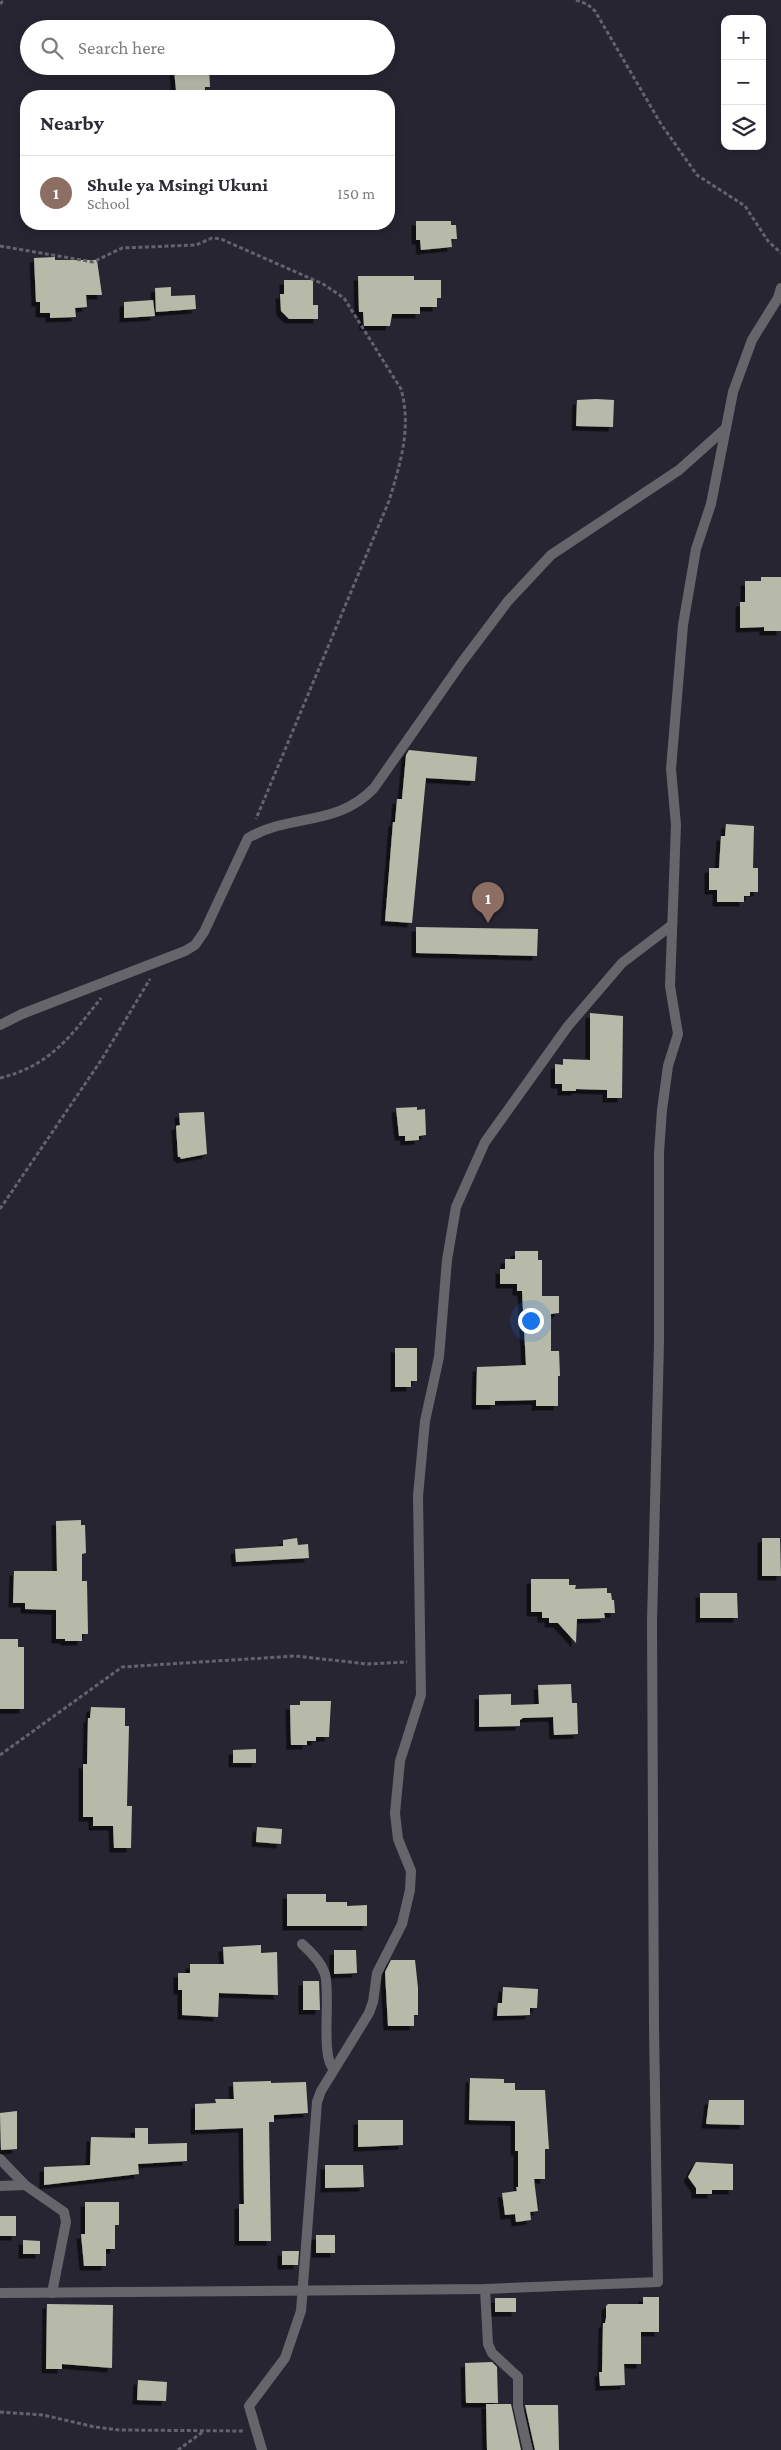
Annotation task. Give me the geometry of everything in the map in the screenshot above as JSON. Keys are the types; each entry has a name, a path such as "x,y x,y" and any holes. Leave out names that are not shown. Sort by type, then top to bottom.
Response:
{"street":[{"path":"0,2293 485,2289 658,2282 654,2028 652,1622 659,1353 659,1153 668,1066 678,1034 670,986 676,825 671,769 683,625 696,549 711,504 733,392 752,340 778,298 781,288"},
{"path":"0,1025 22,1014 185,951 195,945 204,932 248,838 275,825 334,814 365,798 502,609 551,555 679,470 726,428"},
{"path":"262,2450 249,2406 285,2358 301,2310 315,2114 321,2092 369,2013 373,2002 377,1973 402,1924 407,1908 411,1871 398,1839 395,1813 400,1761 421,1695 418,1496 425,1421 439,1357 447,1260 456,1207 485,1142 568,1026 622,963 672,925"},
{"path":"302,1944 319,1962 325,1974 328,2058 334,2068"},
{"path":"0,2159 26,2185 64,2212 66,2217 52,2293"},
{"path":"0,2186 26,2185"},
{"path":"485,2289 488,2344 492,2353 518,2377 518,2406 528,2450"}],"path":[{"path":"0,4 4,0"},
{"path":"576,0 586,4 595,11 661,124 697,175 745,206 768,241 781,253"},
{"path":"0,246 93,262 122,248 196,245 212,238 221,239 323,284 344,298 401,389 405,404 403,454 389,501 248,838"},
{"path":"0,1209 102,1059 161,960"},
{"path":"0,1078 31,1067 53,1054 67,1042 117,978"},
{"path":"0,1755 122,1667 294,1656 368,1664 422,1662"},
{"path":"0,2412 43,2415 103,2428 256,2432"},
{"path":"178,2450 204,2431"}],"building":[{"path":"174,75 209,75 210,87 205,87 205,90 176,90"},
{"path":"416,221 451,221 451,225 456,225 457,239 451,239 452,247 421,250 420,240 416,240"},
{"path":"55,257 55,260 97,260 102,295 86,295 87,307 75,308 76,317 50,318 50,313 40,313 40,302 36,302 34,258"},
{"path":"358,276 414,276 414,280 441,280 441,298 437,298 437,307 420,307 420,314 392,314 390,326 364,326 363,312 359,312"},
{"path":"284,280 313,280 313,305 318,305 318,319 289,319 281,311 280,294 284,294"},
{"path":"171,287 171,296 195,295 196,309 156,312 155,288"},
{"path":"153,300 155,316 124,318 124,302"},
{"path":"577,400 614,400 613,427 576,426"},
{"path":"761,577 781,577 781,631 764,631 764,627 740,628 740,602 745,602 745,581 761,581"},
{"path":"409,750 477,757 475,781 426,778 412,923 385,921 393,822 395,822 397,799 402,799 406,755"},
{"path":"726,824 754,826 753,868 758,868 758,892 750,892 750,896 744,896 744,902 717,902 717,890 709,890 709,868 719,868 721,836 725,836"},
{"path":"416,927 538,929 537,956 416,953"},
{"path":"590,1013 623,1016 622,1098 607,1098 607,1090 576,1089 576,1091 562,1091 562,1084 555,1084 555,1064 563,1065 563,1059 590,1060"},
{"path":"417,1107 417,1110 425,1109 426,1135 419,1136 419,1140 405,1141 405,1136 399,1136 396,1108"},
{"path":"204,1112 207,1154 181,1159 178,1157 176,1126 180,1125 179,1113"},
{"path":"515,1251 538,1251 538,1260 542,1260 542,1296 559,1296 559,1313 551,1314 551,1351 559,1351 558,1406 536,1406 536,1400 495,1401 495,1405 476,1405 477,1367 526,1365 522,1291 517,1291 517,1284 500,1284 500,1269 505,1269 505,1259 515,1259"},
{"path":"395,1348 417,1348 417,1381 411,1381 411,1387 395,1387"},
{"path":"81,1520 81,1525 85,1525 86,1553 82,1554 82,1581 87,1581 88,1634 82,1634 82,1641 65,1641 65,1639 56,1639 56,1610 25,1609 25,1603 13,1603 14,1571 57,1571 56,1521"},
{"path":"297,1538 298,1545 308,1544 309,1558 236,1562 235,1549 283,1546 283,1540"},
{"path":"762,1538 780,1538 781,1576 762,1576"},
{"path":"531,1579 569,1579 569,1585 576,1585 575,1589 607,1588 607,1593 611,1593 612,1600 614,1600 615,1613 604,1613 605,1618 577,1619 576,1643 558,1623 549,1623 549,1618 542,1618 542,1612 531,1612"},
{"path":"700,1593 737,1593 738,1618 700,1618"},
{"path":"0,1639 18,1639 18,1647 24,1647 24,1709 0,1709"},
{"path":"571,1684 572,1703 577,1703 578,1734 554,1735 553,1717 523,1718 520,1720 520,1726 479,1727 479,1695 511,1694 511,1705 539,1704 538,1685"},
{"path":"300,1701 331,1701 329,1737 316,1737 316,1741 307,1741 307,1745 291,1745 290,1705 300,1705"},
{"path":"91,1707 125,1708 125,1726 129,1726 127,1806 132,1806 131,1848 114,1848 113,1826 93,1826 93,1817 83,1817 83,1764 87,1764 88,1718 90,1718"},
{"path":"256,1749 256,1763 233,1763 233,1750"},
{"path":"257,1827 282,1829 281,1844 256,1842"},
{"path":"287,1894 326,1894 326,1902 347,1902 347,1906 367,1905 367,1926 287,1926"},
{"path":"261,1945 261,1953 277,1952 278,1995 219,1993 218,2017 182,2015 182,1990 178,1990 178,1973 190,1973 190,1964 224,1964 223,1947"},
{"path":"334,1950 356,1950 357,1973 334,1974"},
{"path":"391,1960 415,1960 418,2015 414,2015 414,2026 388,2026 385,1972"},
{"path":"303,1981 319,1981 320,2010 303,2010"},
{"path":"503,1987 538,1989 537,2008 530,2008 530,2015 497,2016 498,2003 502,2003"},
{"path":"470,2078 504,2079 504,2083 515,2083 515,2090 545,2090 549,2149 545,2149 545,2179 534,2179 538,2211 530,2212 531,2220 516,2222 515,2214 505,2215 502,2193 517,2191 516,2187 518,2187 518,2151 515,2151 515,2121 469,2120"},
{"path":"271,2081 271,2083 306,2082 308,2113 274,2115 274,2122 269,2122 271,2241 239,2241 239,2204 244,2204 243,2128 195,2130 195,2104 216,2103 215,2099 234,2099 233,2082"},
{"path":"709,2100 744,2100 744,2125 706,2124"},
{"path":"17,2111 17,2149 1,2150 0,2113"},
{"path":"358,2120 403,2120 403,2145 358,2147"},
{"path":"135,2128 148,2128 148,2144 187,2143 187,2161 138,2164 139,2174 44,2185 44,2167 90,2165 91,2137 135,2138"},
{"path":"696,2162 733,2164 733,2190 712,2190 712,2194 696,2194 696,2188 688,2177"},
{"path":"325,2165 363,2165 364,2187 325,2188"},
{"path":"85,2202 119,2202 119,2225 115,2225 115,2249 106,2249 106,2266 84,2266 81,2234 85,2234"},
{"path":"0,2216 16,2216 16,2236 0,2236"},
{"path":"316,2235 335,2235 335,2253 316,2253"},
{"path":"23,2240 40,2241 40,2254 23,2254"},
{"path":"282,2251 299,2251 298,2265 282,2265"},
{"path":"643,2297 659,2297 659,2332 641,2332 641,2364 624,2364 625,2385 600,2386 599,2372 602,2372 603,2323 605,2323 606,2318 606,2306 608,2304 643,2304"},
{"path":"495,2298 516,2298 516,2312 495,2312"},
{"path":"47,2304 113,2305 112,2368 62,2364 62,2369 46,2369"},
{"path":"492,2362 497,2367 498,2403 466,2403 465,2363"},
{"path":"138,2380 167,2382 166,2401 137,2400"},
{"path":"486,2404 511,2404 521,2450 487,2450"},
{"path":"525,2405 558,2405 559,2450 535,2450"}],"place":[{"name":"Shule ya Msingi Ukuni","path":"488,923"}]}
